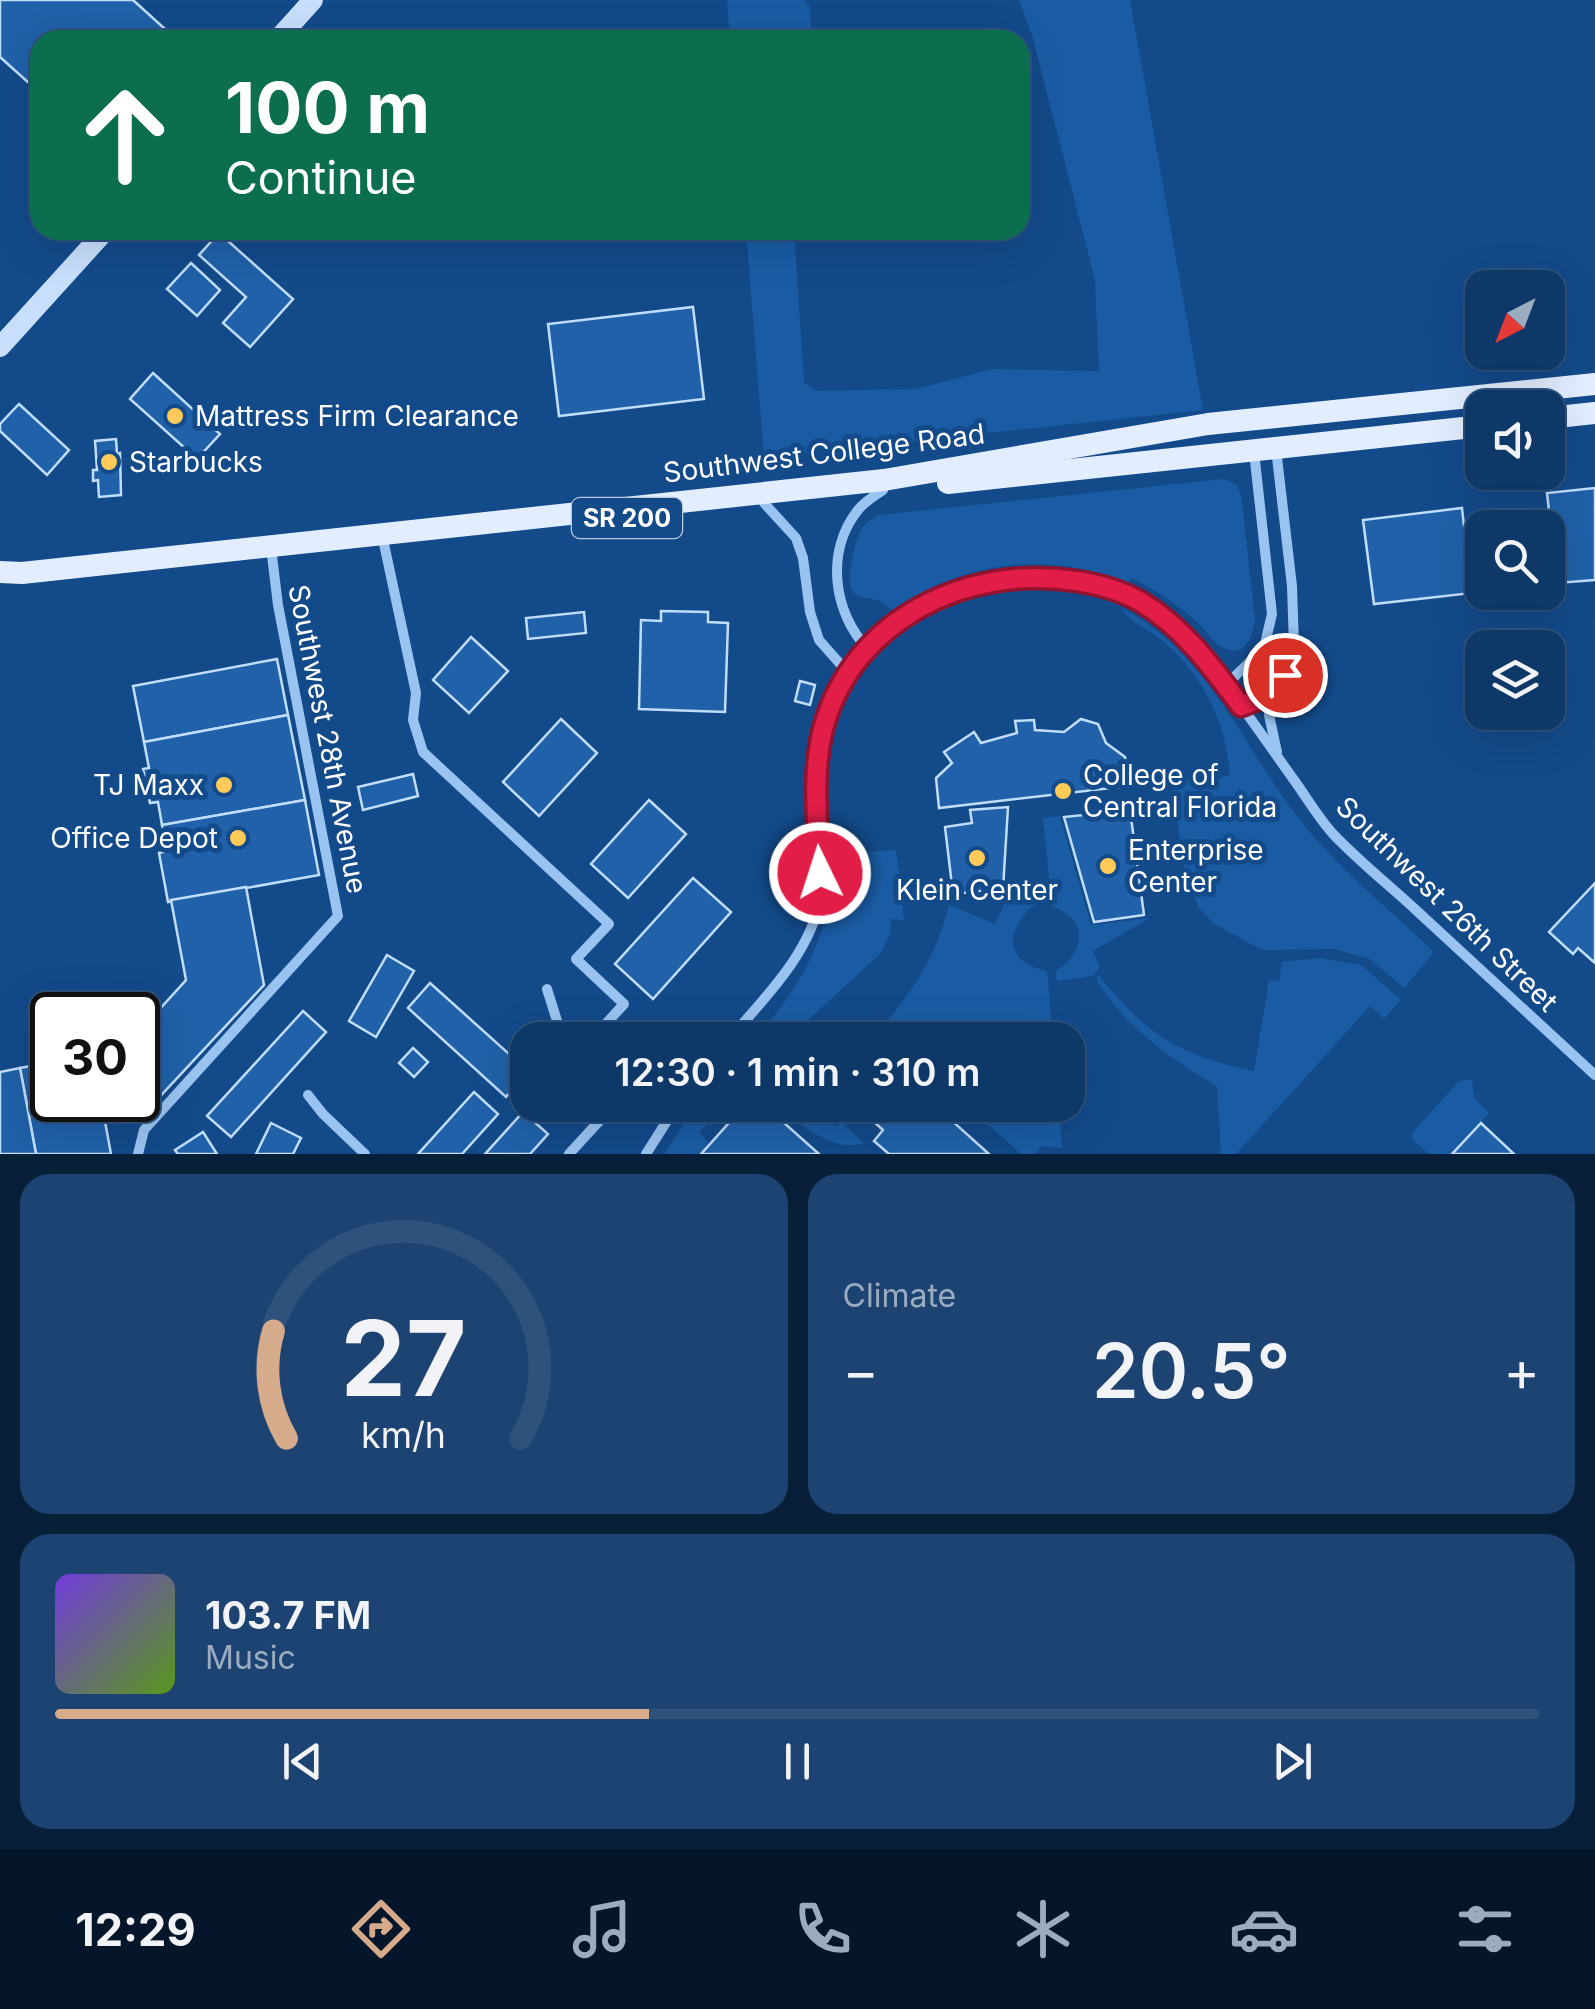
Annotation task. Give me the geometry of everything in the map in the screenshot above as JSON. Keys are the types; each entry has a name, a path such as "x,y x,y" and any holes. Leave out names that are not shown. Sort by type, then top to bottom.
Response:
{"main road":[{"path":"286,30 313,0"},
{"path":"0,347 97,240"},
{"name":"Southwest College Road","path":"0,572 42,571 884,480 1208,424 1595,384"},
{"path":"1565,416 1595,413"},
{"name":"Southwest College Road","path":"0,582 1465,428"}],"street":[{"path":"1226,685 1264,648 1272,614 1265,450"},
{"path":"1241,706 1268,696 1285,675 1294,646 1265,450"},
{"path":"868,649 846,620 838,593 838,562 849,524 860,506 883,490"},
{"path":"764,503 796,538 819,640 850,674"},
{"path":"384,544 416,693 413,720 423,752 609,924 576,960 624,1004 608,1022"},
{"name":"Southwest 28th Avenue","path":"138,1154 144,1130 338,916 272,556"},
{"name":"Southwest 26th Street","path":"743,1022 785,973 812,923 821,894 816,770 824,726 850,674 868,649 903,617 948,592 996,580 1052,577 1094,584 1138,600 1194,646 1332,833 1595,1075"},
{"path":"1272,614 1292,616"},
{"name":"Southwest 26th Street","path":"1268,696 1278,758"},
{"path":"548,989 558,1022"},
{"path":"308,1095 365,1154"},
{"path":"569,1154 598,1122"},
{"path":"646,1154 666,1122"}],"shaded area":[{"path":"727,0 804,0 810,7 811,30 729,30"},
{"path":"1019,0 1130,0 1203,410 764,457 747,240 795,240 804,382 815,391 916,389 992,369 1099,371 1095,280 1032,35"},
{"path":"1224,479 1237,485 1242,500 1255,622 1250,639 1238,650 1222,647 1182,609 1132,578 1126,583 1067,566 1006,566 976,572 947,581 894,612 883,602 857,595 851,587 859,535 879,515"},
{"path":"1121,608 1150,626 1199,673 1312,835 1434,952 1404,988 1370,959 1334,949 1262,950 1213,923 1199,908 1186,877 1171,781 1190,777 1195,789 1230,774 1228,754 1217,716 1199,681 1173,650"},
{"path":"1060,816 1091,925 1150,918 1093,951 1100,967 1093,976 1057,981 1056,971 1074,954 1080,936 1073,919 1052,906 1043,818"},
{"path":"896,850 904,920 891,919 890,934 880,954 806,1022 769,1022 801,977 821,932 834,854"},
{"path":"1032,885 1037,903 1019,922 1013,943 1022,960 1047,971 1051,1022 885,1022 921,975 949,905 995,924 1012,887"},
{"path":"1319,958 1361,965 1401,1000 1384,1019 1370,1006 1236,1154 1221,1154 1217,1086 1150,1041 1121,1013 1097,981 1098,974 1148,1027 1185,1050 1254,1071 1269,981 1279,981 1282,962"},
{"path":"1472,1079 1474,1098 1489,1113 1452,1154 1429,1154 1412,1139 1412,1133 1459,1081"},
{"path":"685,1122 709,1122 699,1133 709,1143 699,1154 665,1154"},
{"path":"799,1122 830,1122 836,1127 841,1122 864,1143 830,1141"},
{"path":"985,1122 1060,1122 1062,1148 1042,1146 1034,1154 1021,1154"}],"building":[{"path":"0,0 133,0 166,30 30,30 30,84 0,57"},
{"path":"213,240 227,240 293,299 250,347 223,323 246,297 199,255"},
{"path":"191,263 220,290 197,316 167,289"},
{"path":"693,307 704,399 559,416 548,324"},
{"name":"Mattress Firm Clearance","path":"153,373 220,434 197,459 130,399"},
{"path":"19,404 69,450 47,475 0,431 0,424"},
{"name":"Starbucks","path":"116,439 121,495 99,497 98,480 93,481 93,470 97,470 95,441"},
{"path":"1595,488 1595,580 1565,582 1565,510 1549,510 1547,493"},
{"path":"1462,508 1465,594 1374,604 1363,520"},
{"path":"661,611 708,612 708,622 728,623 725,712 639,709 641,620 661,621"},
{"path":"584,612 586,633 528,639 526,618"},
{"path":"471,637 508,671 469,713 433,680"},
{"path":"277,659 288,715 144,742 133,686"},
{"path":"800,681 815,685 810,705 795,701"},
{"name":"TJ Maxx","path":"288,715 305,800 162,825 158,802 150,803 143,769 149,768 144,742"},
{"path":"561,719 597,753 539,816 503,782"},
{"path":"1081,719 1098,724 1106,743 1125,757 1129,786 939,808 936,778 952,763 944,752 974,732 981,743 1017,733 1015,721 1034,720 1035,730 1064,732"},
{"path":"413,774 418,796 363,810 358,787"},
{"name":"Office Depot","path":"305,800 319,875 168,902 159,853 167,851 162,825"},
{"path":"649,800 686,834 628,898 591,864"},
{"name":"Klein Center","path":"1008,807 1003,889 953,894 945,827 972,823 970,810"},
{"name":"Enterprise Center","path":"1130,810 1144,915 1094,922 1064,817"},
{"path":"693,878 731,912 653,999 615,964"},
{"path":"1595,883 1595,963 1578,948 1573,954 1549,932"},
{"path":"246,887 264,985 160,1096 160,1009 186,980 171,900"},
{"path":"387,955 414,971 376,1037 349,1021"},
{"path":"430,983 510,1055 510,1092 506,1097 408,1008"},
{"path":"303,1011 326,1032 231,1137 207,1116"},
{"path":"413,1048 428,1062 414,1077 399,1063"},
{"path":"30,1066 30,1122 20,1068"},
{"path":"20,1068 36,1154 0,1154 0,1072"},
{"path":"474,1092 498,1114 462,1154 418,1154"},
{"path":"30,1122 105,1122 111,1154 36,1154"},
{"path":"514,1122 534,1122 548,1134 530,1154 485,1154"},
{"path":"730,1122 783,1122 819,1154 701,1154"},
{"path":"874,1122 953,1122 989,1154 889,1154 874,1141 883,1130"},
{"path":"271,1123 301,1138 293,1154 256,1154"},
{"path":"1481,1123 1484,1126 1514,1154 1452,1154"},
{"path":"203,1132 217,1154 178,1154 175,1150"}],"place":[{"name":"Mattress Firm Clearance","path":"175,416"},
{"name":"Starbucks","path":"109,462"},
{"name":"TJ Maxx","path":"224,785"},
{"name":"College of Central Florida","path":"1063,791"},
{"name":"Office Depot","path":"238,838"},
{"name":"Klein Center","path":"977,858"},
{"name":"Enterprise Center","path":"1108,866"}],"route":[{"path":"820,873 816,770 824,726 838,695 868,649 884,633 903,617 948,592 1018,578 1052,577 1094,584 1138,600 1168,621 1194,646 1241,706 1268,696 1285,675"}]}
